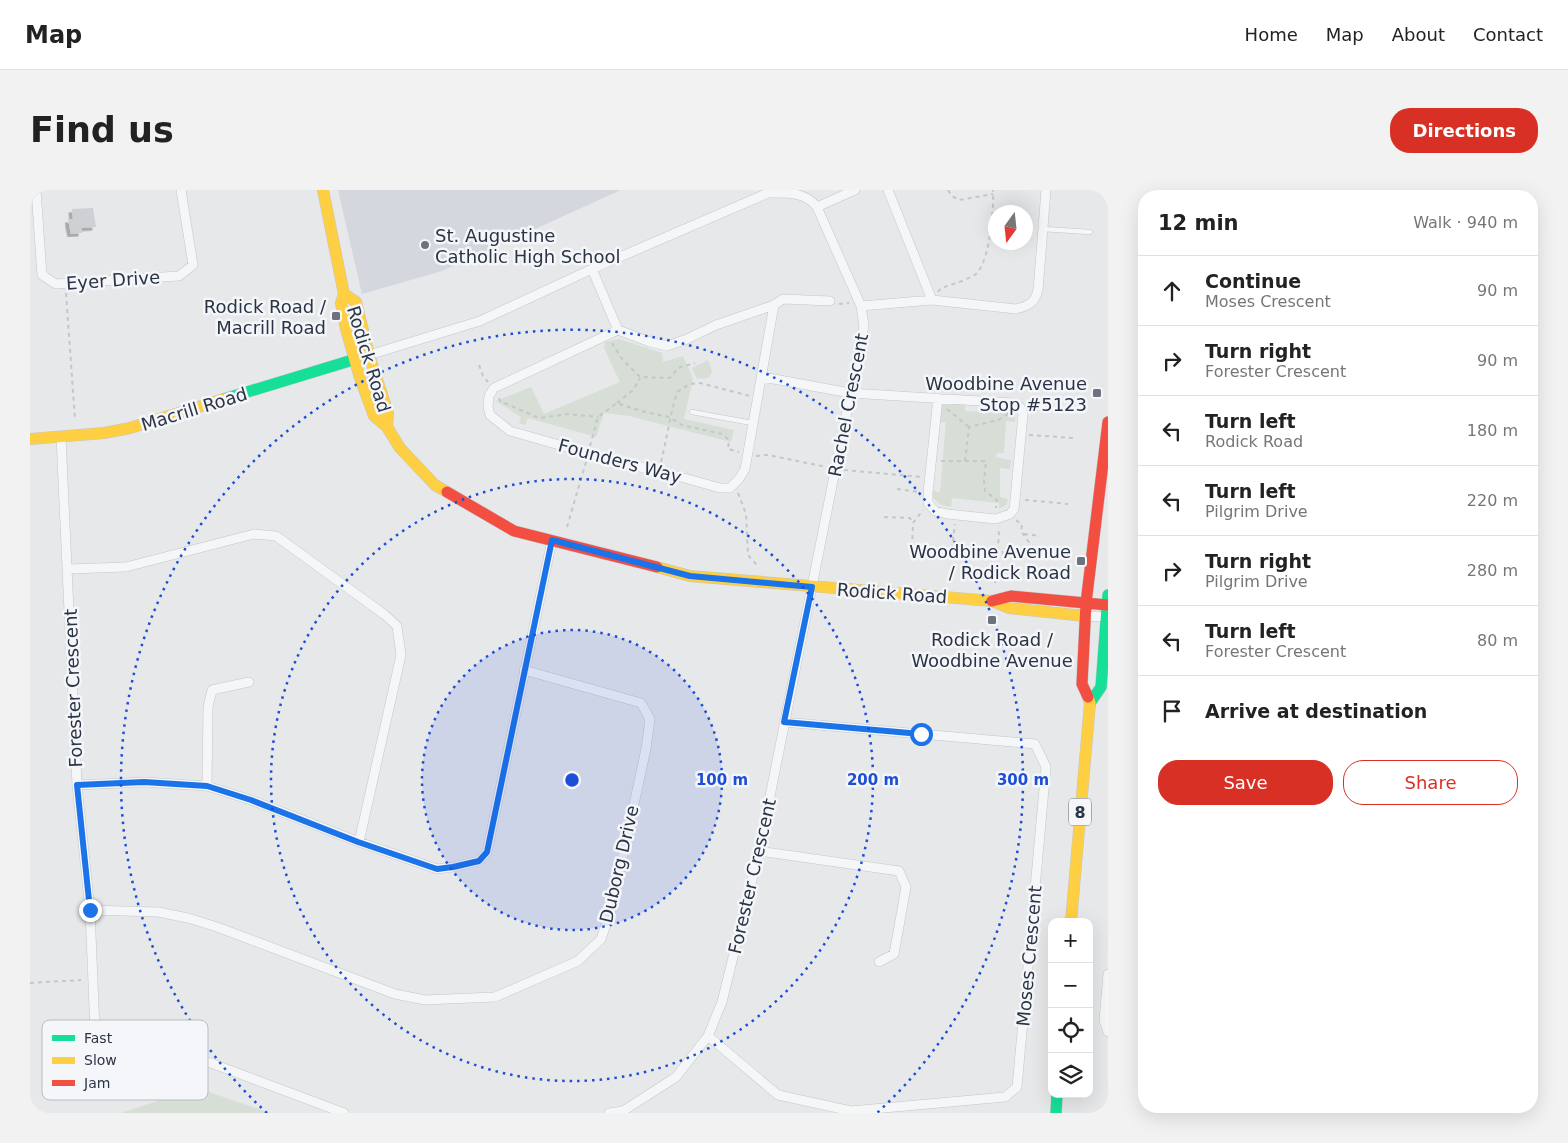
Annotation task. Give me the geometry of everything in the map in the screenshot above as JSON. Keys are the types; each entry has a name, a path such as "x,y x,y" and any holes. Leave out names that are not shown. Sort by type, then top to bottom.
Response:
{"main road":[{"name":"Rodick Road","path":"323,190 344,294 341,303 346,330 374,416 387,427 400,448 435,485 514,531 690,576 992,601 1009,608 1085,616"},
{"name":"Rodick Road","path":"344,294 356,302 369,355 388,413 387,427"},
{"name":"Macrill Road","path":"30,439 104,433 130,428 369,355"},
{"name":"8","path":"1071,918 1090,702 1082,684 1085,616 1108,422"},
{"name":"Rodick Road","path":"992,601 1011,596 1086,603 1108,602"},
{"name":"8","path":"1090,702 1101,687 1108,602"},
{"path":"1056,1113 1057,1098"}],"street":[{"name":"Eyer Drive","path":"36,190 42,275 56,284 179,276 193,265 181,190"},
{"path":"369,355 480,321 592,269 768,193 799,194 812,200 817,207 856,190"},
{"path":"888,190 932,300"},
{"path":"860,304 932,300 1016,309 1026,307 1036,299 1038,290 1046,190"},
{"name":"Rachel Crescent","path":"812,587 864,326 860,304 817,207"},
{"path":"592,269 614,332"},
{"path":"494,389 614,332 667,346 783,300 830,300"},
{"path":"735,484 746,469 774,305"},
{"path":"763,377 850,392 1012,403 1020,407 1023,414 1015,500 1014,509 1010,514 996,519 935,511 928,498 938,399"},
{"name":"Founders Way","path":"494,389 489,396 488,407 490,415 510,430 623,463 720,488 730,488 735,484"},
{"name":"Forester Crescent","path":"61,437 77,785 90,910 95,1020"},
{"path":"68,569 126,567 254,534 276,536 385,615 397,626 401,655 358,842"},
{"path":"77,785 144,782 207,786 251,800 358,842 437,869 479,861 487,852 552,540"},
{"name":"Forester Crescent","path":"610,1113 623,1111 676,1077 708,1036 722,1002 759,852 812,587"},
{"name":"Rodick Road","path":"1085,616 1107,617"},
{"name":"Duborg Drive","path":"90,910 158,912 188,918 217,927 395,994 425,1000 495,997 578,961 601,939 611,910 646,750 650,719 641,702 524,670"},
{"path":"207,786 208,707 212,690 249,682"},
{"name":"Moses Crescent","path":"708,1036 778,1095 851,1111 1005,1097 1017,1086 1046,768 1035,744 784,722"},
{"path":"759,852 899,870 906,887 894,954 879,962"},
{"path":"1108,974 1104,1020 1108,1032"},
{"name":"Forester Crescent","path":"208,1062 344,1113"}],"lane":[{"path":"1043,229 1090,232"},
{"path":"692,412 753,423"}],"path":[{"path":"948,190 952,196 959,200 993,194"},
{"path":"932,300 941,288 976,274 985,262 994,207 992,190"},
{"path":"65,283 75,420"},
{"path":"830,300 836,304 860,304"},
{"path":"614,332 612,345 622,359 640,377 670,378 678,368 695,363"},
{"path":"478,365 500,401 539,418 568,414 598,417"},
{"path":"617,403 633,390 640,377"},
{"path":"938,399 968,427"},
{"path":"968,427 998,420 1020,407"},
{"path":"670,417 682,425 722,434 729,440 728,448 747,456 768,455 835,469 930,478"},
{"path":"966,461 968,427"},
{"path":"1020,434 1074,438"},
{"path":"931,460 945,462 986,461 985,491 997,500 996,519 999,534 995,583"},
{"path":"735,484 746,514 748,555 757,565"},
{"path":"897,490 928,498 913,523 912,547"},
{"path":"1015,500 1068,504"},
{"path":"1010,514 1022,526 1021,531 1038,555"},
{"path":"952,548 956,515"},
{"path":"884,517 910,518 913,523"},
{"path":"1023,534 1040,536"},
{"path":"992,559 993,552 1003,552 1003,558"},
{"path":"30,983 80,980"}],"shaded area":[{"name":"St. Augustine Catholic High School","path":"338,190 621,190 442,271 362,294"},
{"path":"619,339 662,353 663,362 683,356 693,379 684,419 734,430 731,442 629,416 604,413 596,437 528,418 525,425 519,423 521,417 496,401 531,387 544,414 620,382 604,348 605,342"},
{"path":"708,360 712,371 710,377 697,379 692,368"},
{"path":"942,401 965,402 965,411 1003,413 1004,404 1009,406 1015,413 1015,422 1006,421 1004,453 996,455 996,457 1011,460 1010,469 1000,468 1000,497 1008,499 1006,505 999,509 999,503 952,498 951,507 941,505 933,498 933,491 940,492 946,422 938,422"},
{"path":"208,1092 270,1113 121,1113 161,1100 208,1100"}],"building":[{"path":"93,208 96,227 82,228 82,233 71,234 68,219 73,219 72,209"}],"traffic: fast":[{"path":"224,399 369,355"},
{"path":"1090,703 1101,687 1108,595"},
{"path":"1056,1113 1057,1098"}],"traffic: slow":[{"path":"323,190 344,294 341,303 346,329 360,378 374,416 387,427 400,448 435,485 447,492"},
{"path":"344,294 356,302 369,355 388,413 387,427"},
{"path":"30,439 104,433 130,428 224,399"},
{"path":"657,567 690,576 992,601 1009,608 1085,616"},
{"path":"1071,918 1090,703 1088,697"}],"traffic: jam":[{"path":"1088,697 1082,684 1086,603 1108,422"},
{"path":"447,492 514,531 657,567"},
{"path":"992,601 1011,596 1107,605"}],"place":[{"name":"St. Augustine Catholic High School","path":"425,245"},
{"name":"Rodick Road / Macrill Road","path":"336,316"},
{"name":"Woodbine Avenue Stop #5123","path":"1097,393"},
{"name":"Woodbine Avenue / Rodick Road","path":"1081,561"},
{"name":"Rodick Road / Woodbine Avenue","path":"992,620"}],"route":[{"path":"90,910 77,785 144,782 207,786 251,800 358,842 437,869 479,861 487,852 552,540 690,576 812,587 784,722 921,734"}]}
